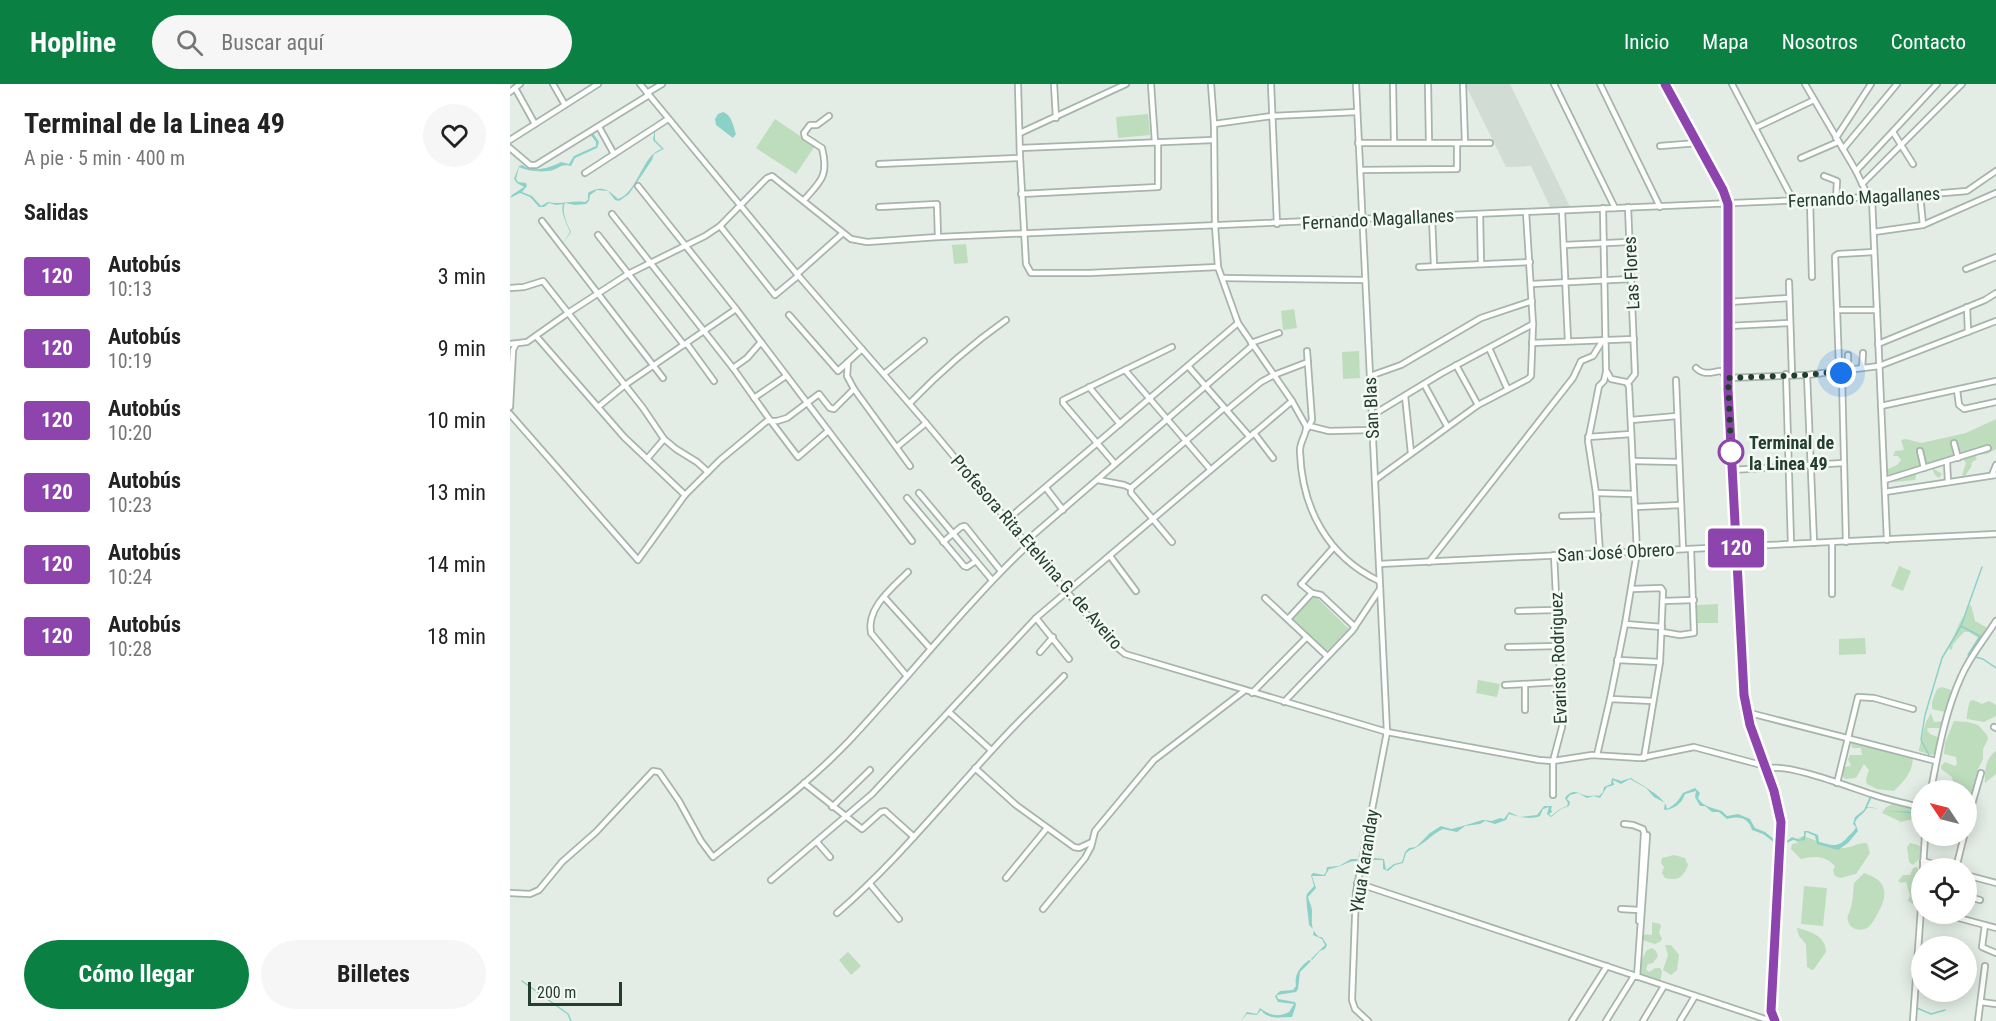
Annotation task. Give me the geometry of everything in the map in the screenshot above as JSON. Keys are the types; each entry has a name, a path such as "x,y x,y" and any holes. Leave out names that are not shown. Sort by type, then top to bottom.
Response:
{"main road":[{"path":"1665,84 1723,190 1728,204 1728,378 1746,712 1778,803 1781,833 1771,1011 1773,1021"}],"street":[{"path":"520,84 512,90 535,124"},
{"path":"553,84 565,105"},
{"name":"Profesora Rita Etelvina G. de Aveiro","path":"640,84 797,275 910,403 1067,592 1114,645 1125,654 1387,732 1553,761 1598,755 1644,758 1687,747 1696,747 1766,768 1779,767 1911,805"},
{"path":"510,148 530,165 536,165 662,84"},
{"path":"1054,84 1056,118"},
{"path":"1020,134 1126,84"},
{"path":"1021,194 1158,187 1151,84"},
{"path":"1211,84 1218,267 1238,323 1308,428"},
{"path":"1271,84 1277,224"},
{"name":"San Blas","path":"1356,84 1387,732"},
{"path":"1392,84 1394,143"},
{"path":"1428,84 1429,143"},
{"path":"1463,84 1465,143"},
{"path":"1554,84 1615,208"},
{"path":"1600,84 1660,207"},
{"path":"1732,84 1793,200"},
{"path":"1805,84 1871,198 1887,540"},
{"path":"1801,158 1837,140 1871,84"},
{"path":"1843,149 1897,84"},
{"path":"1856,171 1937,84"},
{"path":"1862,184 1962,84"},
{"path":"1018,85 1021,194 1026,264 1031,273 1089,273 1218,267"},
{"path":"510,140 594,86"},
{"path":"1755,128 1814,100"},
{"path":"1214,124 1272,116 1357,112"},
{"path":"804,200 822,180 825,170 822,148 804,133 809,125 817,125 829,116"},
{"path":"585,173 668,119"},
{"path":"598,127 614,154"},
{"path":"1893,132 1913,164"},
{"path":"1020,148 1213,140"},
{"path":"1358,143 1490,143"},
{"path":"1360,170 1457,169 1457,143"},
{"path":"1660,146 1698,143"},
{"path":"879,164 1020,158"},
{"name":"Fernando Magallanes","path":"740,207 767,178 772,176 850,239 867,242 938,237 1920,195 1967,191 1996,171"},
{"path":"1824,176 1837,181 1836,199"},
{"path":"638,186 688,246 912,541"},
{"path":"1972,189 1974,202"},
{"path":"1874,232 1923,225 1996,193"},
{"path":"1920,195 1923,225"},
{"path":"1810,200 1812,277"},
{"path":"879,207 937,204 938,237"},
{"path":"510,344 527,342 628,274 688,246 720,226 740,207"},
{"name":"Las Flores","path":"1598,755 1632,589 1637,552 1628,383 1635,374 1628,207"},
{"path":"1600,554 1596,494 1588,437 1599,386 1604,381 1606,370 1603,208"},
{"path":"1562,210 1568,341"},
{"path":"1376,480 1478,405 1531,376 1532,284 1526,212"},
{"path":"612,214 733,368 798,457 828,431"},
{"path":"1480,214 1481,264"},
{"path":"1432,217 1434,266"},
{"path":"542,220 663,378"},
{"path":"720,226 775,295 843,232"},
{"path":"598,235 714,381"},
{"path":"1564,245 1629,242"},
{"path":"1846,542 1836,255 1874,252"},
{"path":"1966,269 1996,257"},
{"path":"1419,267 1530,262"},
{"path":"1223,278 1365,280"},
{"path":"1532,284 1631,279"},
{"path":"510,288 524,287 543,281 626,385 664,439 708,472"},
{"path":"1789,282 1791,544"},
{"path":"1878,344 1967,308 1996,293"},
{"path":"1729,302 1789,298"},
{"path":"1370,376 1401,365 1481,318 1532,301"},
{"path":"1967,308 1968,332"},
{"path":"598,407 654,365 736,309"},
{"path":"1837,310 1877,310"},
{"path":"789,315 838,371 862,349"},
{"path":"910,403 974,345 1006,320"},
{"path":"1696,368 1703,373 1721,371 1728,378 1807,375 1879,366 1996,321"},
{"path":"1007,520 1238,323"},
{"path":"1728,326 1790,323"},
{"path":"1371,416 1456,365 1533,324"},
{"path":"510,893 530,894 539,890 562,862 596,832 653,771 659,772 712,857 804,783 848,741 1027,543 1252,344 1279,333"},
{"path":"536,336 624,437 685,495"},
{"path":"1532,343 1634,339"},
{"path":"1429,562 1573,378 1581,361 1593,356 1604,340"},
{"path":"884,374 924,341"},
{"path":"733,368 747,358 761,342"},
{"path":"510,407 513,350 516,344"},
{"path":"1115,464 1062,402 1172,347"},
{"path":"1489,348 1508,388"},
{"path":"1307,351 1312,420 1300,446 1302,479 1323,535 1362,571 1379,581"},
{"path":"1862,368 1863,353"},
{"path":"1848,355 1848,369"},
{"path":"848,362 847,376 854,389 910,466"},
{"path":"1131,488 1261,382 1308,362"},
{"path":"1456,365 1478,405"},
{"path":"1188,366 1273,458"},
{"path":"1125,370 1210,469"},
{"path":"1606,370 1611,379 1628,383"},
{"path":"1807,375 1814,543"},
{"path":"754,398 786,376"},
{"path":"1676,380 1683,549"},
{"path":"1881,406 1996,381"},
{"path":"1424,384 1448,426"},
{"path":"1089,387 1120,423"},
{"path":"510,414 638,560 685,495 732,450 770,420 777,421 787,418 819,394 830,408 834,409 854,389"},
{"path":"1957,390 1959,405 1964,408 1996,402"},
{"path":"1405,396 1411,453"},
{"path":"771,880 872,794 1036,618 1292,401"},
{"path":"1631,420 1677,416"},
{"path":"897,447 926,423"},
{"path":"1308,428 1329,431 1372,430"},
{"path":"1588,437 1631,434"},
{"path":"647,459 664,439"},
{"path":"1954,443 1958,458"},
{"path":"1885,480 1988,448"},
{"path":"1920,451 1924,468"},
{"path":"1633,461 1679,462"},
{"path":"1947,462 1948,482"},
{"path":"1732,470 1843,463"},
{"path":"1885,492 1994,475 1996,465"},
{"path":"1098,480 1131,488"},
{"path":"1046,488 1063,510"},
{"path":"1131,488 1131,493 1172,542"},
{"path":"919,493 992,580"},
{"path":"1596,494 1634,494"},
{"path":"907,498 964,566 967,567 976,561"},
{"path":"1635,507 1681,505"},
{"path":"1562,516 1598,515"},
{"path":"943,542 965,526 1001,571"},
{"name":"San José Obrero","path":"1379,564 1996,534"},
{"path":"1832,542 1832,594"},
{"path":"1334,547 1302,583 1312,593 1322,595 1355,627"},
{"path":"1625,624 1662,629 1680,636 1694,633 1691,550"},
{"name":"Evaristo Rodriguez","path":"1552,795 1553,761 1562,727 1554,555"},
{"path":"1110,556 1136,591"},
{"path":"906,675 871,633 871,623 876,607 908,572"},
{"path":"1632,589 1661,588 1663,590 1660,662 1644,758"},
{"path":"1284,702 1355,627 1380,589"},
{"path":"1288,619 1312,593"},
{"path":"884,597 930,648"},
{"path":"1265,598 1327,656"},
{"path":"1663,601 1694,600"},
{"path":"1518,611 1556,610"},
{"path":"1036,618 1069,659"},
{"path":"1933,780 1936,761 1961,676 1996,621"},
{"path":"1040,652 1053,637"},
{"path":"1252,693 1307,637"},
{"path":"1508,647 1559,646"},
{"path":"1617,660 1660,662"},
{"path":"837,913 870,884 991,750 1064,676"},
{"path":"1505,685 1561,682"},
{"path":"1525,684 1525,710"},
{"path":"1043,909 1085,858 1095,831 1103,820 1154,760 1244,691"},
{"path":"1837,783 1858,697 1874,698 1913,709"},
{"path":"1610,699 1653,701"},
{"path":"950,712 991,750"},
{"path":"1746,712 1848,736 1936,761"},
{"name":"Ykua Karanday","path":"1368,1021 1355,1009 1352,1000 1357,883 1387,732"},
{"path":"975,768 1016,805 1074,847 1079,848 1092,842"},
{"path":"832,807 870,770"},
{"path":"1977,786 1981,773"},
{"path":"804,783 862,829 880,812 885,811 914,837"},
{"path":"1624,824 1639,827 1644,833 1638,935 1640,944"},
{"path":"1006,878 1047,828"},
{"path":"1606,1021 1636,976 1647,835"},
{"path":"817,842 830,857"},
{"path":"1977,878 1996,884"},
{"path":"1357,883 1773,1021"},
{"path":"870,884 899,919"},
{"path":"1621,909 1639,910"},
{"path":"1977,923 1996,928"},
{"path":"1985,925 1982,947 1996,953"},
{"path":"1572,1021 1607,966"},
{"path":"1978,1021 1984,966"},
{"path":"1643,1021 1664,986"},
{"path":"1680,1021 1695,996"},
{"path":"1913,1021 1916,1002"},
{"path":"1981,1002 1996,1004"}],"shaded area":[{"path":"1465,84 1510,84 1571,209 1551,209 1531,166 1506,167"}],"green space":[{"path":"1148,114 1150,135 1118,138 1116,117"},
{"path":"775,119 815,146 796,174 756,148"},
{"path":"966,244 968,263 954,264 952,245"},
{"path":"1294,309 1297,328 1283,330 1281,311"},
{"path":"1359,351 1360,378 1343,379 1342,352"},
{"path":"1996,419 1996,449 1987,454 1975,455 1977,459 1972,462 1965,476 1962,475 1966,463 1962,458 1945,466 1943,461 1937,464 1934,469 1942,474 1939,478 1931,466 1922,468 1915,480 1894,482 1888,474 1888,469 1897,465 1901,460 1898,456 1893,456 1895,451 1904,450 1901,440 1921,443 1966,433"},
{"path":"1899,566 1911,571 1903,591 1891,586"},
{"path":"1315,596 1349,629 1326,652 1292,619"},
{"path":"1718,604 1718,623 1697,623 1697,605"},
{"path":"1971,605 1975,621 1986,627 1986,632 1980,639 1969,632 1964,632 1950,650 1959,624 1968,606"},
{"path":"1865,638 1866,654 1839,655 1839,639"},
{"path":"1478,680 1500,684 1497,697 1476,693"},
{"path":"1942,687 1951,690 1949,709 1945,712 1932,709 1937,689"},
{"path":"1970,701 1982,704 1989,701 1996,705 1996,716 1984,722 1967,719"},
{"path":"1931,713 1934,722 1945,721 1942,728 1928,728 1927,730 1930,734 1940,738 1939,751 1932,755 1919,751 1926,722"},
{"path":"1954,721 1978,725 1987,735 1983,759 1978,769 1977,786 1977,780 1953,780 1941,769 1945,762 1955,766 1957,764 1956,757 1944,754 1945,743"},
{"path":"1855,740 1906,757 1913,756 1912,767 1908,775 1894,791 1877,789 1867,784 1869,770 1864,764 1856,778 1845,779 1842,775 1844,767 1851,766 1848,759 1850,755 1862,755 1861,748 1852,748 1851,743"},
{"path":"1996,751 1996,774 1985,783 1986,765"},
{"path":"1893,804 1911,809 1911,820 1901,822 1882,813 1886,807"},
{"path":"1803,836 1837,848 1867,843 1870,853 1856,874 1840,878 1835,876 1833,871 1835,866 1827,860 1815,857 1801,859 1791,849 1792,844 1798,843 1795,840"},
{"path":"1910,843 1911,846 1919,846 1923,849 1922,856 1911,858 1911,864 1907,847"},
{"path":"1674,855 1685,858 1688,865 1680,878 1665,878 1662,873 1664,867 1661,863 1662,858"},
{"path":"1864,873 1872,876 1884,888 1884,900 1872,923 1867,928 1858,930 1851,926 1848,917 1854,883"},
{"path":"1911,873 1911,903 1908,901 1910,895 1906,882 1898,881 1903,875 1910,875"},
{"path":"1804,886 1827,888 1823,926 1801,924"},
{"path":"1652,922 1661,926 1659,933 1661,941 1655,944 1642,940 1641,934 1652,935"},
{"path":"1797,928 1816,935 1825,946 1826,952 1812,970 1807,967 1806,944 1799,936"},
{"path":"1665,945 1671,945 1679,955 1677,970 1671,975 1663,970 1668,955"},
{"path":"1652,948 1658,956 1653,963 1648,964 1646,969 1649,972 1660,968 1662,971 1660,983 1654,983 1638,974 1641,961 1647,950"},
{"path":"848,952 861,966 851,975 839,960"}],"water":[{"path":"723,112 732,121 736,134 733,138 716,125 715,119"},
{"path":"655,129 655,140 664,149 654,154 629,194 619,201 615,200 608,191 618,199 625,195 650,158 655,152 662,149 653,140"},
{"path":"593,133 599,142 597,148 575,158 571,166 545,171 531,170 519,167 516,179 518,182 526,183 527,186 522,192 532,196 541,206 548,202 585,202 588,200 588,193 597,190 590,195 589,201 586,204 565,203 564,214 571,232 563,243 570,232 563,214 563,204 549,203 544,207 539,207 530,197 520,193 510,198 524,187 514,179 519,166 536,169 547,168 561,162 569,164 574,156 596,146 590,134"},
{"path":"1390,736 1369,845 1367,852"},
{"path":"1770,770 1783,804 1787,841 1792,837 1800,840 1804,836 1804,831 1808,831 1818,835 1819,842 1830,845 1840,844 1855,829 1853,824 1855,817 1864,810 1870,796 1872,797 1867,807 1887,811 1867,808 1855,822 1858,831 1848,843 1838,850 1817,844 1815,836 1806,832 1805,840 1799,841 1793,840 1784,844 1786,840 1782,803"},
{"path":"1612,778 1621,781 1631,778 1653,792 1664,803 1646,788 1630,779 1621,784 1613,780 1614,785 1607,787 1600,798 1594,796 1599,796 1604,787 1611,784"},
{"path":"1695,788 1700,793 1698,798 1709,807 1722,811 1727,816 1738,814 1750,819 1755,828 1775,840 1778,839 1775,809 1779,843 1752,830 1748,822 1742,818 1727,819 1719,812 1712,812 1705,806 1700,806 1695,797 1696,791 1685,794 1675,807 1665,810 1665,803 1667,809 1673,806 1683,793"},
{"path":"1574,792 1594,796 1587,798 1578,793 1570,795 1567,799 1570,802 1569,806 1551,817 1547,814 1549,807 1543,809 1540,816 1521,817 1537,815 1544,806 1552,806 1552,812 1549,814 1551,816 1567,806 1565,798"},
{"path":"1509,812 1519,817 1509,814 1506,820 1495,824 1485,821 1465,826 1457,832 1443,829 1418,847 1406,853 1403,863 1395,865 1388,871 1383,869 1383,860 1364,863 1361,882 1364,861 1367,852 1365,861 1375,858 1384,859 1386,870 1394,864 1402,862 1405,852 1409,848 1416,847 1441,826 1451,829 1482,820 1504,819"},
{"path":"1351,859 1358,859 1357,861 1329,869 1325,876 1312,876 1316,888 1308,897 1312,909 1313,929 1309,925 1306,900 1307,894 1314,886 1311,875 1313,873 1324,875 1327,867 1339,866"},
{"path":"1314,931 1322,937 1327,945 1312,960 1325,945 1322,939 1313,935"},
{"path":"1309,960 1311,961 1300,972 1296,992 1277,995 1278,999 1295,1002 1292,1017 1271,1017 1261,1010 1257,1015 1247,1014 1241,1021 1247,1012 1257,1014 1260,1008 1274,1015 1289,1012 1294,1004 1278,1002 1275,996 1280,991 1293,990 1296,986 1298,971"}],"waterway":[{"path":"1929,755 1921,740 1925,715 1942,658 1961,626 1982,567"},
{"path":"1961,626 1980,636 1968,655"},
{"path":"1975,657 1983,659 1996,668"},
{"path":"522,981 568,1014 571,1021"},
{"path":"1917,1008 1931,1014 1945,1010"}],"bus line":[{"name":"120","path":"1665,84 1723,190 1728,204 1728,389 1744,695 1746,712 1778,803 1781,822 1771,1011 1775,1021"}],"place":[{"name":"Terminal de la Linea 49","path":"1731,452"}],"route":[{"path":"1731,452 1728,378 1807,375 1841,371 1841,373"}]}
